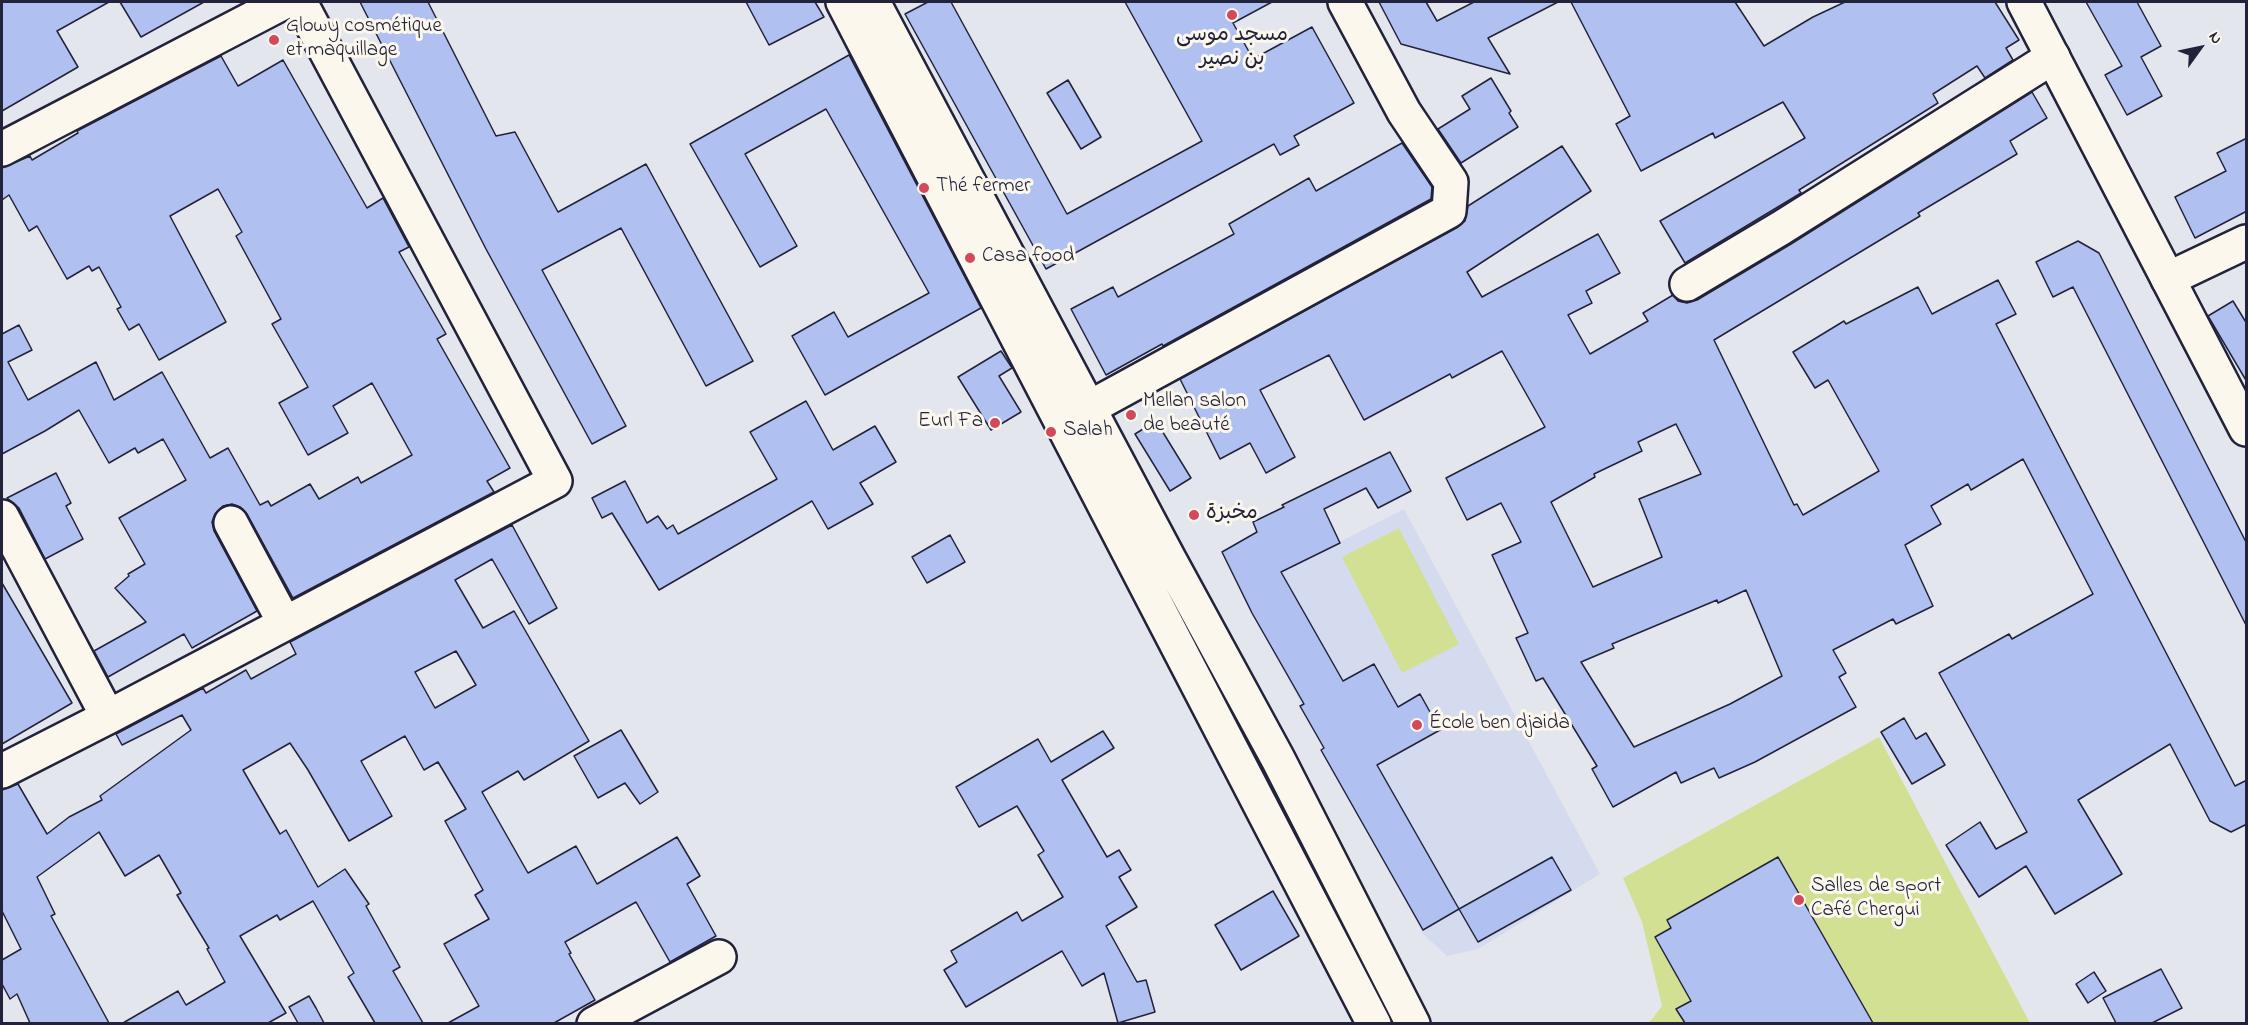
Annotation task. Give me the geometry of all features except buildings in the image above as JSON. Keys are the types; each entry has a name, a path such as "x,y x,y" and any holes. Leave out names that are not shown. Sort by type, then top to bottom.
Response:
{"main road":[{"path":"843,2 1374,1023"},
{"path":"873,2 1168,559 1278,759 1413,1023"},
{"path":"1089,408 1449,211 1451,182 1404,112 1345,2"},
{"path":"2024,2 2247,429"},
{"path":"2,148 282,3 555,480 2,771"},
{"path":"1687,284 1781,228 2053,57"},
{"path":"2169,279 2247,242"},
{"path":"2,517 108,717"},
{"path":"231,523 284,622"},
{"path":"594,1023 719,957"}],"shaded area":[{"name":"École ben djaida","path":"1404,509 1600,874 1478,949 1447,956 1423,934 1242,592"}],"green space":[{"path":"1399,528 1459,644 1402,673 1342,557"},
{"name":"Salles de sport Café Chergui","path":"1879,737 2030,1023 1649,1023 1662,1006 1642,922 1623,878"}],"place":[{"name":"مسجد موسى بن نصير","path":"1232,15"},
{"name":"Glowy cosmétique et maquillage","path":"274,40"},
{"name":"Thé fermer","path":"924,188"},
{"name":"Casa food","path":"970,258"},
{"name":"Mellan salon de beauté","path":"1131,415"},
{"name":"Eurl Fa","path":"995,423"},
{"name":"Salah","path":"1051,432"},
{"name":"مخبزة","path":"1194,515"},
{"name":"École ben djaida","path":"1417,725"},
{"name":"Salles de sport Café Chergui","path":"1799,900"}]}
